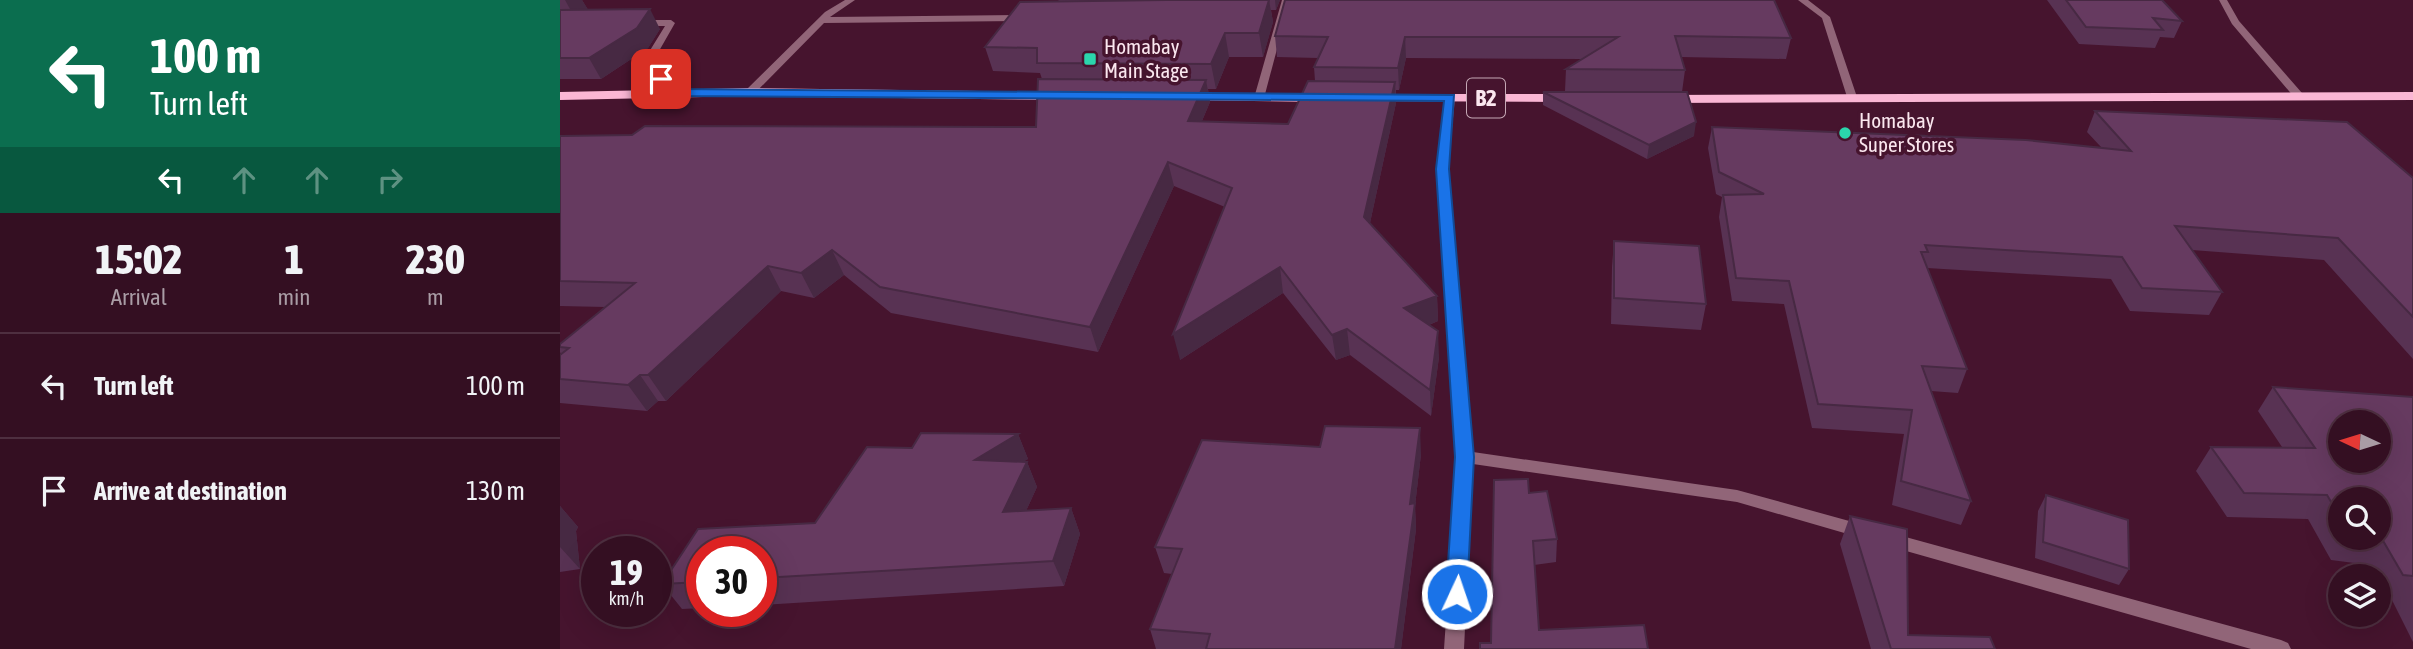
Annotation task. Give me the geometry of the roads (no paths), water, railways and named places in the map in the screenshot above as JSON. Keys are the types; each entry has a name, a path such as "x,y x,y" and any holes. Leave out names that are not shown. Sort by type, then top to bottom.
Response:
{"highway":[{"path":"560,96 750,92 1080,96"},
{"path":"1645,99 2413,96"},
{"name":"B2","path":"1162,97 1575,99"}],"street":[{"path":"750,92 822,20 851,0"},
{"path":"1259,98 1286,0"},
{"path":"1802,0 1826,17 1853,100"},
{"path":"2223,0 2235,22 2298,95"},
{"path":"1268,16 1282,16"},
{"path":"822,20 1031,18"},
{"path":"629,23 671,23 646,65 675,92"},
{"path":"1450,98 1443,169 1465,457 1454,649"},
{"path":"1465,457 1737,496 2281,649"}],"place":[{"name":"Homabay Main Stage","path":"1090,59"},
{"name":"Homabay Super Stores","path":"1845,133"}]}
